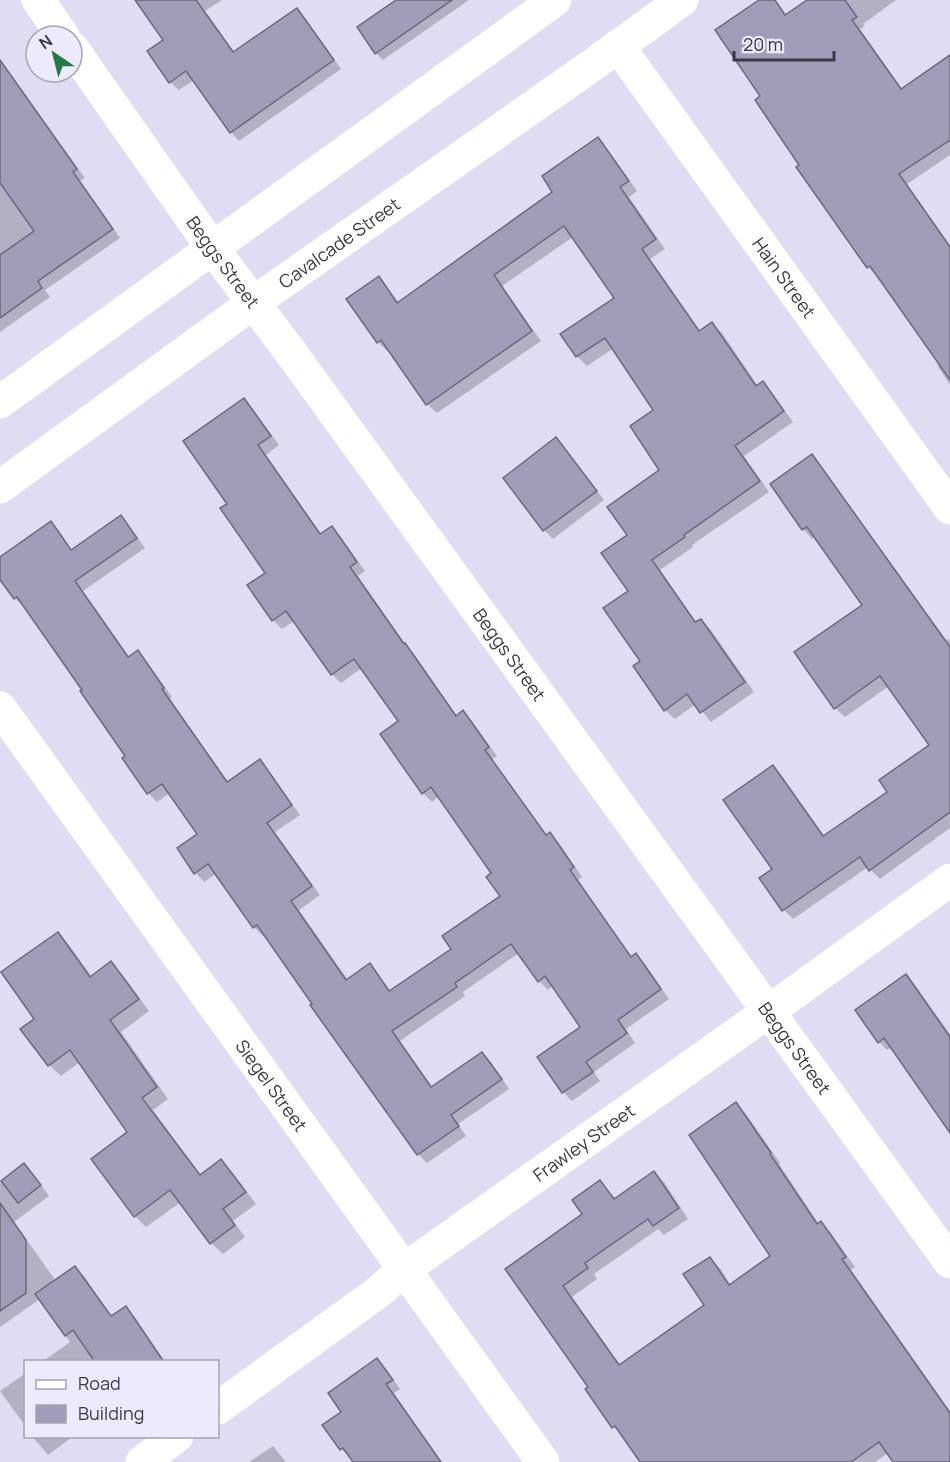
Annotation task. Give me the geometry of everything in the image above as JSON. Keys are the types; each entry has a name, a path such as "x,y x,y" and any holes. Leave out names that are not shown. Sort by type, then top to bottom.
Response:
{"street":[{"path":"38,0 55,24"},
{"path":"0,402 555,0"},
{"name":"Cavalcade Street","path":"0,488 253,303 682,0"},
{"name":"Hain Street","path":"618,46 950,508"},
{"name":"Beggs Street","path":"84,65 213,249 296,360 950,1262"},
{"name":"Siegel Street","path":"0,708 543,1462"},
{"name":"Frawley Street","path":"219,1407 377,1293 405,1269 769,1011 950,879"},
{"path":"142,1462 176,1438"}],"building":[{"path":"135,0 196,0 233,52 297,8 334,60 230,133 186,71 169,83 147,51 163,40"},
{"path":"396,0 452,0 375,54 357,27"},
{"path":"759,0 775,0 785,15 807,0 845,0 857,17 852,20 901,89 950,55 950,140 899,174 950,247 950,380 870,266 867,268 796,167 799,165 755,100 760,96 715,30"},
{"path":"0,60 77,169 73,172 113,229 38,281 42,288 0,318 0,255 34,231 0,183"},
{"path":"598,137 629,181 620,187 656,239 642,249 699,331 712,322 756,386 763,381 784,411 735,446 760,481 652,560 695,622 701,619 745,682 700,713 687,694 664,711 633,666 640,661 603,608 628,591 601,553 627,535 607,507 659,470 630,426 653,410 605,338 576,357 560,334 614,298 564,226 494,275 532,331 426,405 381,340 377,343 346,299 379,276 397,303 552,192 542,176"},
{"path":"244,398 271,436 258,445 320,534 332,526 357,562 350,567 404,644 456,716 463,710 489,747 485,750 546,835 550,832 574,867 570,870 631,957 636,953 661,989 618,1020 627,1033 586,1062 593,1072 562,1093 537,1057 580,1027 545,976 538,982 511,944 455,983 457,987 392,1031 431,1087 482,1052 502,1079 451,1115 459,1126 417,1155 310,1005 312,1004 257,925 253,928 208,864 194,874 177,848 197,834 162,784 147,794 122,758 125,756 80,691 82,690 17,597 14,599 0,580 0,557 51,521 71,550 121,515 137,538 75,581 128,657 138,650 164,688 162,689 227,782 260,759 292,805 267,823 312,886 291,901 346,980 370,963 389,991 451,949 442,936 500,896 486,877 491,873 431,787 422,794 380,734 398,721 354,659 331,675 286,611 272,621 247,585 265,573 220,508 227,504 183,441"},
{"path":"556,437 597,491 543,531 503,478"},
{"path":"812,454 950,647 950,812 869,871 860,857 782,911 759,878 772,869 723,800 773,765 823,836 887,792 879,780 929,745 880,676 834,709 794,652 862,605 807,527 802,530 770,484"},
{"path":"58,932 90,977 111,961 139,999 110,1020 157,1087 142,1098 200,1175 221,1159 246,1192 223,1209 235,1225 210,1244 170,1190 134,1217 91,1159 127,1132 70,1050 48,1066 20,1029 34,1019 1,972"},
{"path":"906,974 950,1037 950,1133 884,1038 878,1043 855,1010"},
{"path":"736,1102 817,1224 821,1221 846,1257 842,1259 950,1413 950,1462 893,1462 879,1442 851,1462 640,1462 615,1426 612,1428 585,1389 588,1387 505,1269 582,1214 572,1200 600,1180 614,1199 654,1171 679,1208 653,1226 648,1219 585,1263 588,1268 563,1286 619,1365 704,1305 683,1274 710,1257 729,1285 770,1256 689,1135"},
{"path":"24,1163 41,1185 18,1203 1,1181"},
{"path":"0,1203 26,1240 26,1293 0,1311"},
{"path":"75,1266 111,1316 126,1306 163,1360 94,1360 73,1330 65,1336 35,1294"},
{"path":"377,1358 393,1380 386,1384 441,1462 353,1462 343,1448 340,1450 322,1425 341,1412 328,1393"}]}
